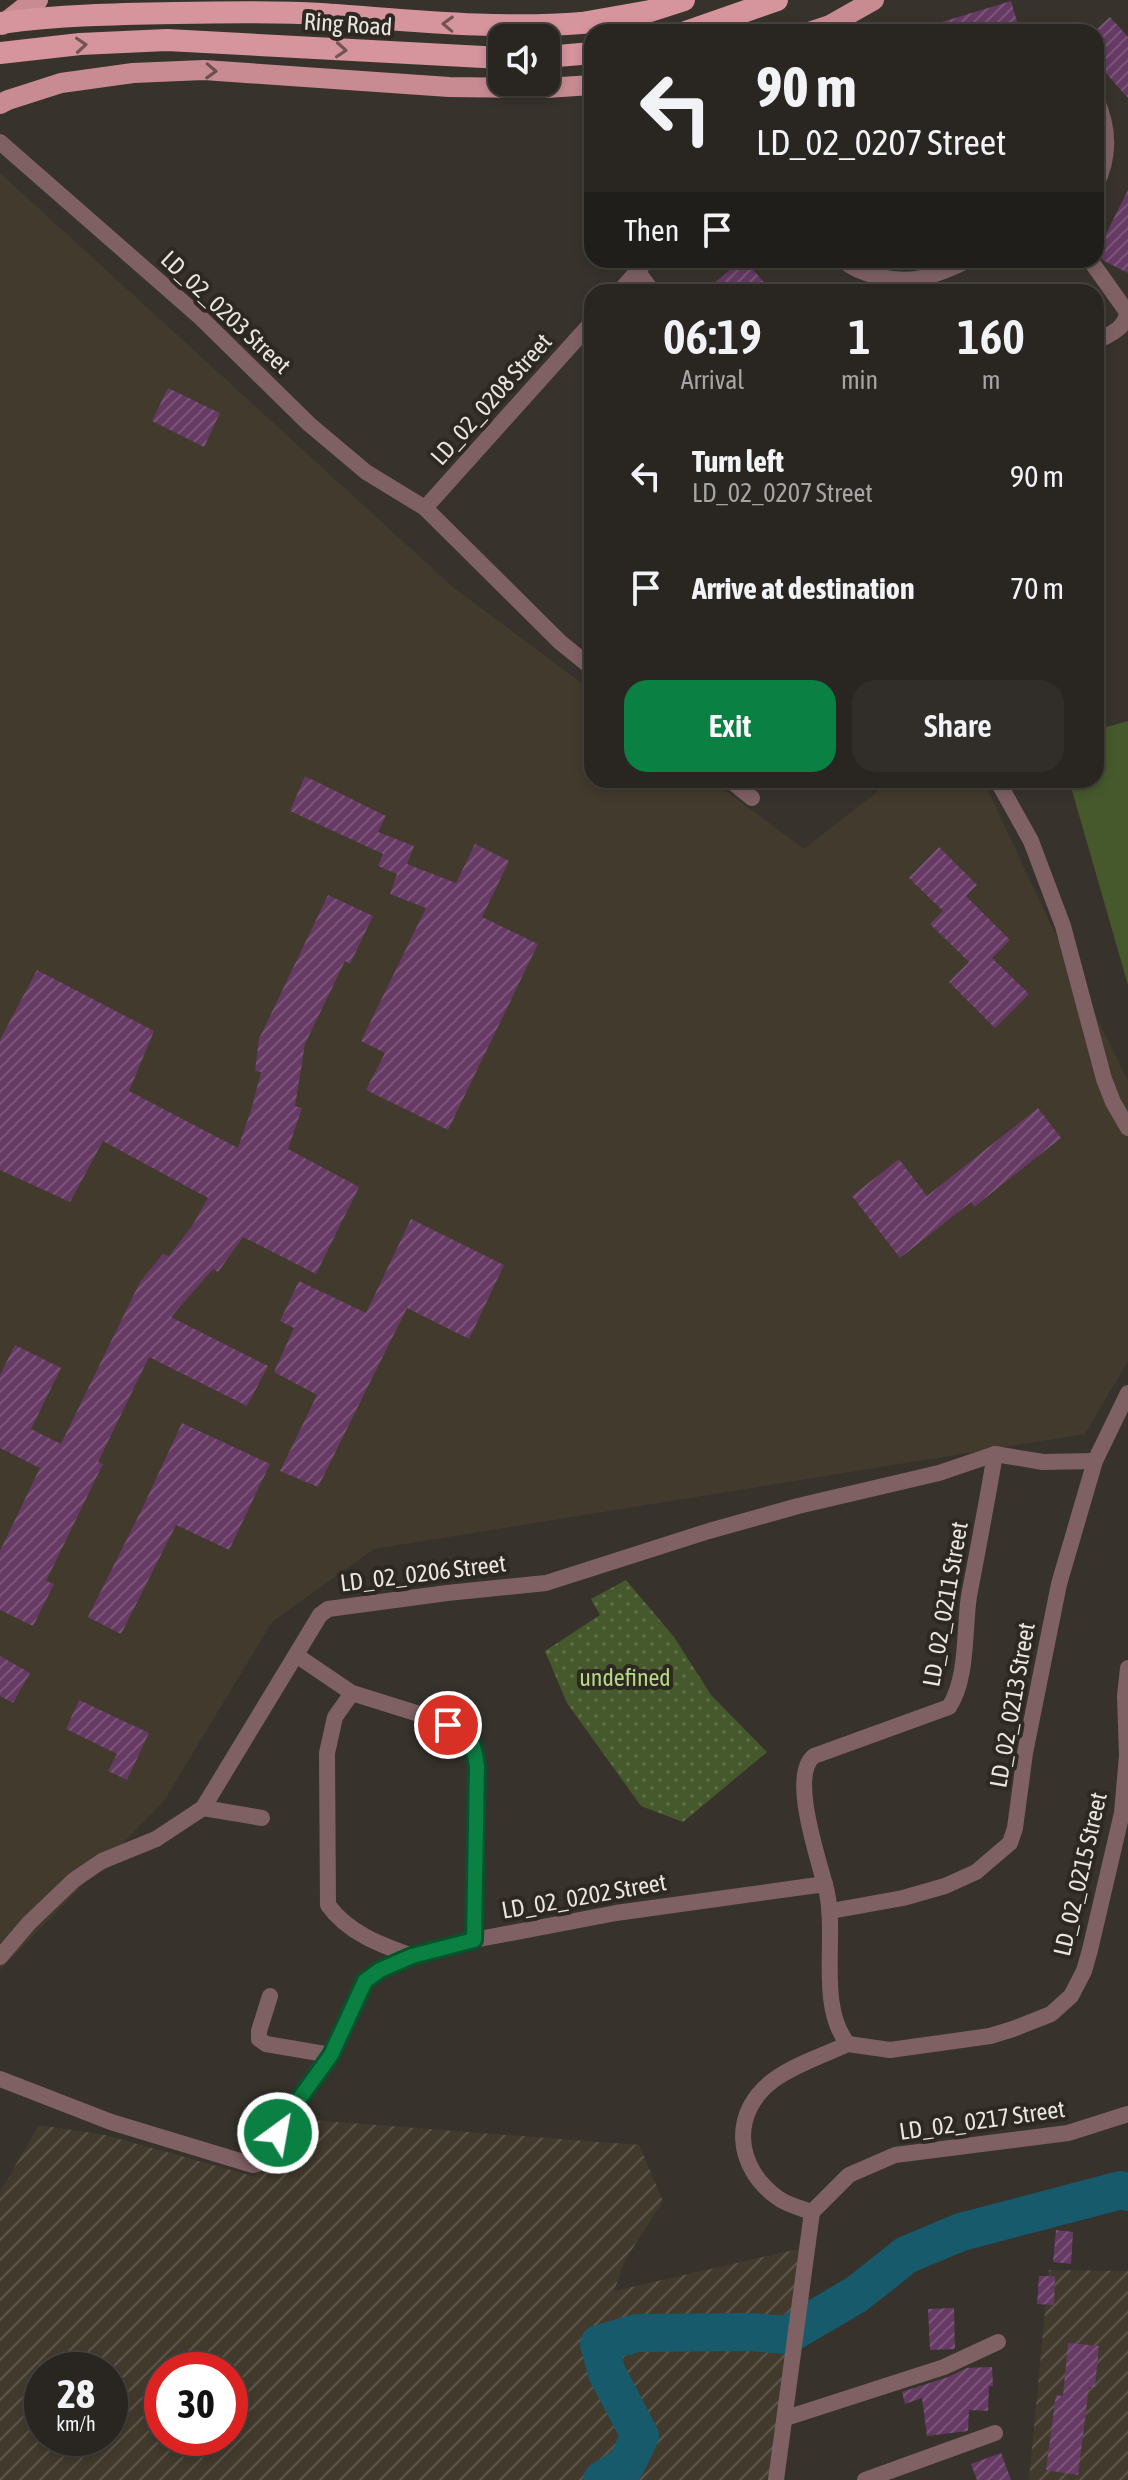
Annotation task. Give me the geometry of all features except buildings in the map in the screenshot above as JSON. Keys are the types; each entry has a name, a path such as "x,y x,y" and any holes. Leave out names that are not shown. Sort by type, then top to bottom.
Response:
{"highway":[{"name":"Ring Road","path":"0,25 82,14 208,12 318,14 423,23 542,26 582,23 650,11 684,0"},
{"path":"709,24 777,0"},
{"name":"Ring Road","path":"0,53 80,44 167,40 488,57"},
{"path":"560,56 584,53"}],"main road":[{"path":"0,25 38,0"},
{"path":"835,24 874,0"},
{"path":"0,104 61,83 133,73 204,70 449,87 584,86"}],"street":[{"path":"1104,124 1107,153 1104,162"},
{"name":"LD_02_0203 Street","path":"0,142 201,318 309,424 366,472 425,508 560,642 584,662"},
{"path":"626,284 640,268"},
{"path":"852,268 903,279 920,278 952,268"},
{"path":"1096,268 1127,312 1121,327 1104,337"},
{"name":"LD_02_0208 Street","path":"425,508 584,331"},
{"path":"740,788 752,798"},
{"path":"1001,788 1031,841 1047,883 1063,926 1104,1079 1128,1128"},
{"name":"LD_02_0213 Street","path":"831,1911 903,1898 945,1886 976,1872 1010,1843 1059,1584 1095,1461 1128,1393"},
{"path":"995,1454 1043,1462 1095,1461"},
{"name":"LD_02_0206 Street","path":"0,1957 29,1923 83,1874 102,1861 156,1839 203,1808 320,1615 328,1609 546,1583 798,1506 939,1473 995,1454"},
{"name":"LD_02_0211 Street","path":"825,1884 807,1819 805,1772 808,1761 820,1753 949,1707 960,1678 969,1600 995,1454"},
{"path":"296,1655 352,1693 443,1722 464,1732 473,1744 477,1766 474,1940"},
{"name":"LD_02_0215 Street","path":"848,2044 890,2050 990,2036 1051,2014 1071,1996 1084,1971 1090,1950 1122,1813 1127,1756 1125,1696 1128,1668"},
{"path":"352,1693 335,1717 327,1753 328,1905 337,1918 373,1942 412,1956"},
{"path":"203,1808 262,1818"},
{"path":"776,2480 812,2212 779,2199 763,2184 748,2165 742,2137 746,2115 757,2097 775,2079 848,2044 838,2032 832,2000 831,1911 825,1884"},
{"name":"LD_02_0202 Street","path":"0,2079 111,2122 253,2165 260,2163 292,2109 331,2055 365,1981 380,1970 412,1956 474,1940 616,1913 825,1884"},
{"path":"270,1996 259,2039 266,2044 331,2055"},
{"name":"LD_02_0217 Street","path":"812,2212 849,2175 895,2155 1068,2133 1128,2114"},
{"path":"786,2418 944,2367 998,2342"},
{"path":"865,2480 995,2433"}],"shaded area":[{"path":"0,173 454,588 584,685 584,788 722,788 804,849 882,788 987,788 1128,1081 1128,1361 1085,1434 374,1549 272,1622 164,1801 0,1970"},
{"path":"272,2117 639,2145 663,2201 625,2260 614,2291 807,2247 778,2480 0,2480 0,2192 39,2125 105,2135 256,2177"},
{"path":"1049,2270 1128,2271 1128,2480 1029,2480"}],"green space":[{"path":"1128,721 1128,985 1071,788 1104,788 1104,728"},
{"name":"undefined","path":"626,1580 674,1637 711,1695 767,1752 683,1822 641,1806 567,1703 545,1651 600,1615 591,1599"}],"waterway":[{"path":"602,2480 626,2465 640,2436 607,2373 599,2344 637,2333 749,2332 787,2335 857,2294 906,2255 961,2232 1121,2190 1128,2192"}],"route":[{"path":"278,2133 331,2055 365,1981 380,1970 412,1956 474,1940 477,1766 473,1744 464,1732 448,1725"}]}
